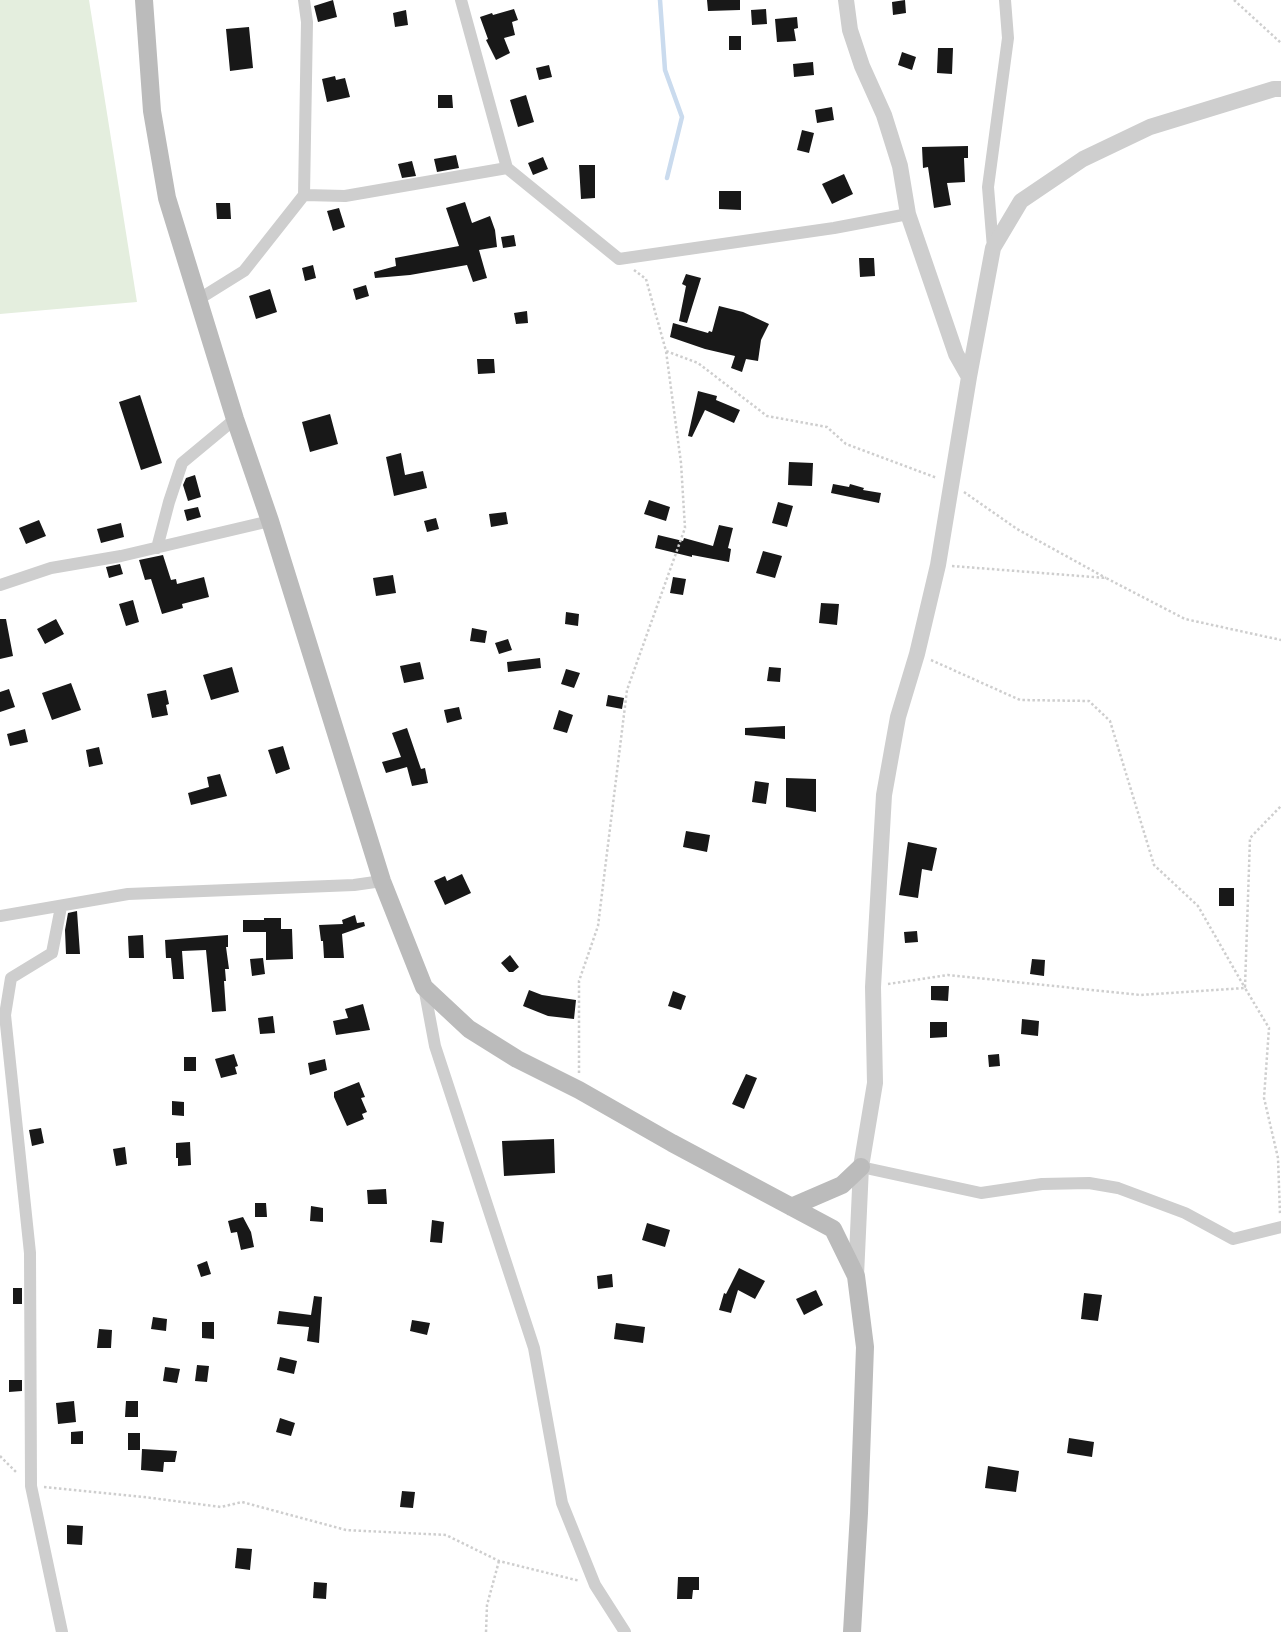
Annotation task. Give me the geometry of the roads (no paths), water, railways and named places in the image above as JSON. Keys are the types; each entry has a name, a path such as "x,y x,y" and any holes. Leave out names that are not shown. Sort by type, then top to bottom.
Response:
{"main road":[{"path":"144,0 152,111 167,198 235,420 270,521 382,881 424,987 469,1028 516,1059 579,1090 672,1143 833,1229 856,1276 865,1347 859,1513 852,1632"},
{"path":"791,1207 842,1185 862,1167"}],"street":[{"path":"198,299 244,271 304,195 307,22 304,0"},
{"path":"461,0 507,168 620,259 834,228 908,214"},
{"path":"846,0 850,30 862,66 884,115 900,166 908,214 956,354 969,377"},
{"path":"856,1276 862,1167 875,1083 873,987 884,795 898,717 938,565 969,377 994,248 988,187 1008,38 1005,0"},
{"path":"994,248 1021,201 1083,159 1150,127 1274,89 1281,89"},
{"path":"304,195 345,196 507,168"},
{"path":"157,548 182,463 235,420"},
{"path":"0,585 52,568 157,548 270,521"},
{"path":"0,916 62,907 128,894 354,885 382,881"},
{"path":"62,907 52,952 11,978 2,1016 30,1253 31,1486 62,1632"},
{"path":"424,987 435,1046 534,1348 562,1503 594,1585 625,1632"},
{"path":"862,1167 981,1193 1042,1184 1089,1183 1118,1188 1185,1213 1234,1239 1281,1227"}],"waterway":[{"path":"660,0 665,70 682,117 667,178"}]}
